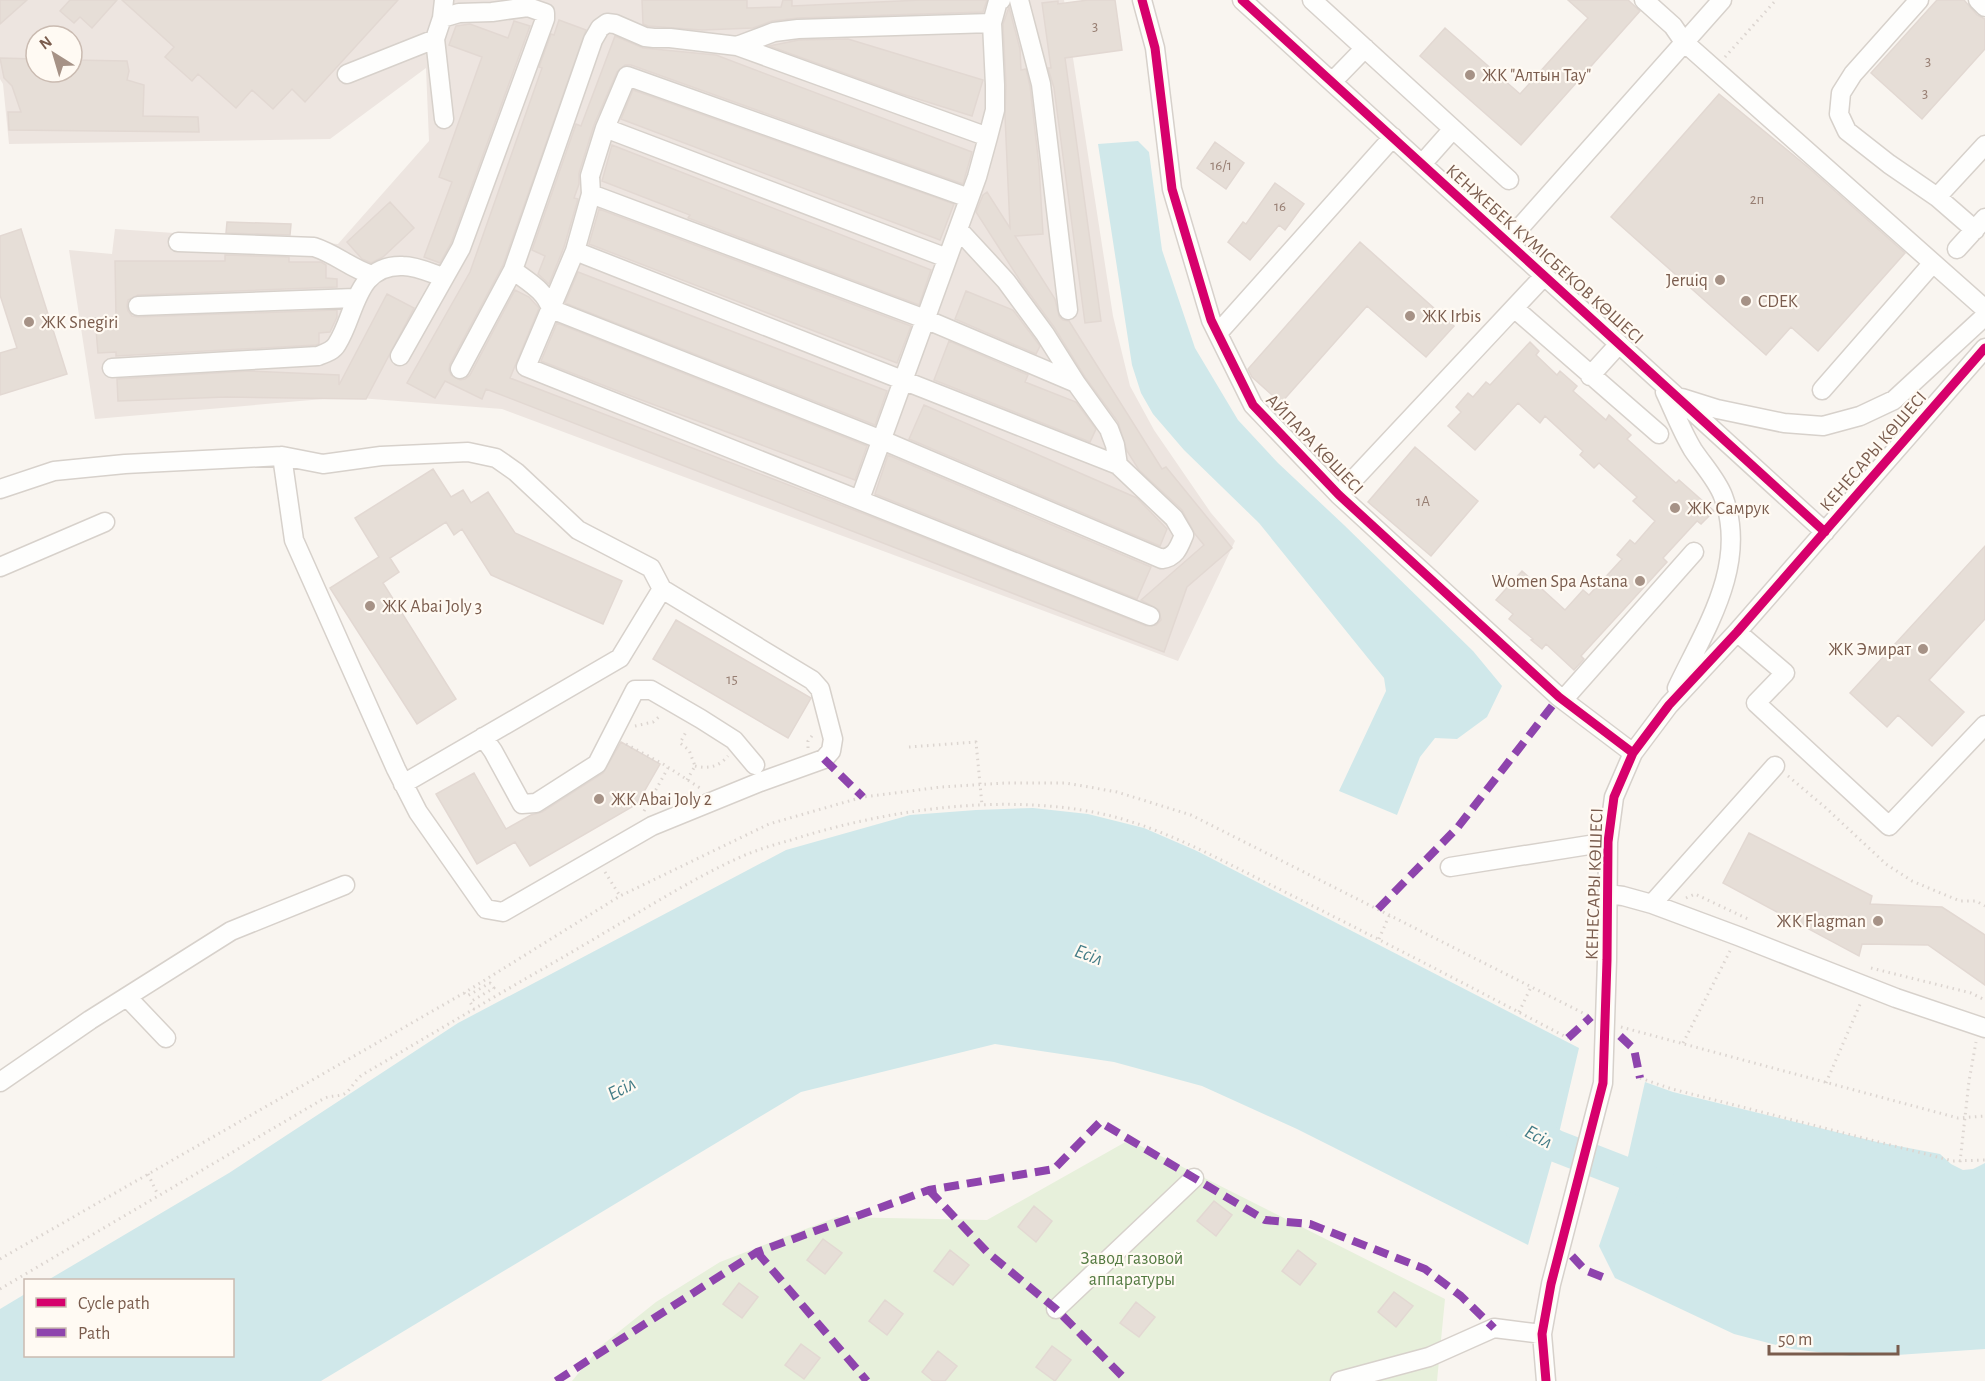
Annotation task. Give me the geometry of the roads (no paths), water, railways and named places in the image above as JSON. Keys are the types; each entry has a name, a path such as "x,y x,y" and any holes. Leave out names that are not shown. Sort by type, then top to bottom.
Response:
{"street":[{"path":"860,499 969,198 988,137 995,110 992,22 998,2 1001,0"},
{"path":"1019,0 1041,84 1068,310"},
{"name":"АЙПАРА КӨШЕСІ","path":"1142,0 1155,48 1172,189 1211,320 1254,405 1339,495 1563,700 1633,753"},
{"name":"КЕНЖЕБЕК КҮМІСБЕКОВ КӨШЕСІ","path":"1242,0 1825,532"},
{"path":"1312,0 1509,180"},
{"path":"1644,0 1673,26 1684,42 1985,309"},
{"path":"1507,242 1722,0"},
{"path":"1919,0 1853,74 1841,93 1839,114 1847,131 1889,164 1975,223 1958,249"},
{"path":"1978,0 1985,7"},
{"path":"400,356 461,248 545,19 544,13 528,7 492,12 459,13 443,9 435,39 444,119"},
{"path":"737,46 774,32 798,29 992,22"},
{"path":"460,369 513,270 593,40 606,23 615,24 645,37 737,46 988,137"},
{"path":"347,74 435,39"},
{"path":"1332,82 1365,48"},
{"path":"969,198 627,75 590,177 591,194 575,251 526,368 1150,616"},
{"path":"606,128 947,258"},
{"path":"1422,164 1453,129"},
{"path":"1218,333 1393,137"},
{"path":"1938,198 1985,145"},
{"path":"591,194 926,319 1076,383"},
{"path":"958,229 1006,281 1045,334 1109,429 1119,465"},
{"path":"178,242 314,247 330,252 355,270 372,275"},
{"path":"551,309 882,440 1162,560 1176,553 1184,535 1174,518 1119,465 575,251"},
{"path":"1822,390 1932,264"},
{"path":"112,368 318,356 329,352 337,344 355,298 372,275 390,266 406,266 443,277"},
{"path":"513,270 548,297 551,309"},
{"path":"1339,495 1544,276"},
{"path":"138,306 355,298"},
{"path":"1514,308 1659,434"},
{"path":"1677,397 1717,409 1784,423 1823,426 1860,416 1894,400 1985,316"},
{"path":"1590,376 1619,344"},
{"name":"КЕНЕСАРЫ КӨШЕСІ","path":"1546,1381 1542,1334 1551,1284 1603,1083 1608,842 1614,797 1633,753 1669,705 1737,632 1985,348"},
{"path":"1661,382 1691,447 1723,495 1732,545 1728,575 1669,705"},
{"path":"0,489 54,471 135,464 282,456 323,464 381,456 468,452 496,458 516,472 578,530 651,568 662,589 812,680 820,689 833,739 831,751 824,759 652,826 503,912 486,909 418,812 403,784 294,540 289,500 284,483 282,456"},
{"path":"0,567 105,522"},
{"path":"1563,700 1694,552"},
{"path":"403,784 620,658 662,589"},
{"path":"1737,632 1785,673 1756,703 1889,826 1985,725"},
{"path":"483,737 522,804 536,803 597,764 635,690 651,690 734,740 755,765"},
{"path":"1652,904 1775,766"},
{"path":"1450,867 1608,842"},
{"path":"0,1082 231,931 345,885"},
{"path":"1608,894 1652,904 1868,987 1985,1028"},
{"path":"127,997 166,1038"},
{"path":"1056,1309 1194,1178"},
{"path":"1340,1381 1429,1357 1494,1328 1542,1334"}],"water":[{"path":"1138,141 1149,152 1162,250 1195,348 1238,420 1278,463 1473,651 1502,686 1487,717 1457,739 1435,738 1420,757 1397,815 1339,791 1386,691 1384,678 1259,523 1184,450 1153,414 1141,393 1132,365 1098,144"},
{"path":"1033,808 1088,814 1144,828 1197,851 1579,1048 1556,1146 1528,1245 1297,1129 1202,1086 1114,1062 995,1044 801,1092 321,1381 0,1381 0,1309 24,1295 24,1357 234,1357 234,1279 50,1279 229,1173 458,1023 786,850 910,815"},
{"path":"1645,1082 1673,1092 1877,1142 1940,1154 1951,1164 1963,1170 1973,1169 1985,1163 1985,1349 1850,1356 1792,1349 1734,1334 1615,1278 1599,1246 1624,1174"}],"waterway":[{"name":"Есіл","path":"1520,1126 1556,1146 1664,1188"}],"place":[{"name":"ЖК \"Алтын Тау\"","path":"1470,75"},
{"name":"Jeruiq","path":"1720,280"},
{"name":"CDEK","path":"1746,301"},
{"name":"ЖК Irbis","path":"1410,316"},
{"name":"ЖК Snegiri","path":"29,322"},
{"name":"ЖК Самрук","path":"1675,508"},
{"name":"Women Spa Astana","path":"1640,581"},
{"name":"ЖК Abai Joly 3","path":"370,606"},
{"name":"ЖК Эмират","path":"1923,649"},
{"name":"ЖК Abai Joly 2","path":"599,799"},
{"name":"ЖК Flagman","path":"1878,921"}],"park label":[{"name":"Завод газовой аппаратуры","path":"1132,1268"}]}
